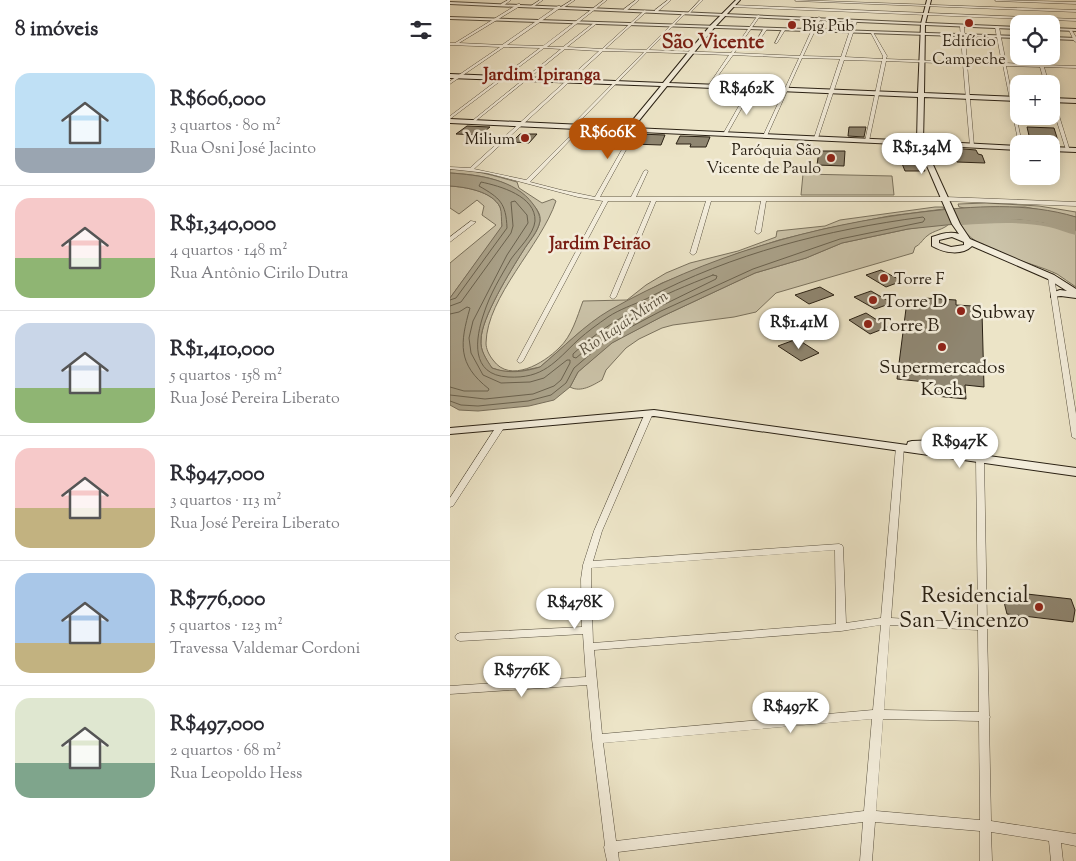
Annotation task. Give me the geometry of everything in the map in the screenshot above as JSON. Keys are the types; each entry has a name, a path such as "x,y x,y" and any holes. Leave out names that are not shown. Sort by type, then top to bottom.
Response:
{"main road":[{"path":"631,130 690,53 738,0"},
{"path":"928,2 923,24 920,143 955,224 967,240 968,246 962,249"},
{"path":"450,76 1010,98"},
{"path":"1060,100 1076,101"},
{"path":"450,120 520,125 1010,148"},
{"path":"1060,150 1076,150"},
{"path":"955,224 952,229 934,241 938,246 946,249 993,252"},
{"path":"942,236 958,236 1051,277 1076,294"},
{"path":"1054,295 1060,293 1076,294"},
{"path":"450,431 649,413 923,450 941,448"},
{"path":"900,447 919,443 980,458 1076,472"}],"street":[{"path":"456,10 473,0"},
{"path":"469,3 478,0"},
{"path":"502,5 510,0"},
{"path":"532,6 542,0"},
{"path":"450,83 539,21 574,0"},
{"path":"450,120 606,0"},
{"path":"625,10 638,0"},
{"path":"656,11 670,0"},
{"path":"572,127 671,26 702,0"},
{"path":"796,0 928,2 1076,11"},
{"path":"996,0 1076,3"},
{"path":"831,19 841,1"},
{"path":"1026,1 1028,15"},
{"path":"450,2 1010,28"},
{"path":"450,48 518,6"},
{"path":"733,6 1010,17"},
{"path":"472,168 645,11"},
{"path":"710,86 758,16"},
{"path":"450,18 1010,37"},
{"path":"765,136 819,18"},
{"path":"1060,19 1076,20"},
{"path":"816,138 854,21"},
{"path":"472,122 595,23"},
{"path":"962,26 972,146"},
{"path":"997,27 1010,93"},
{"path":"753,47 765,29"},
{"path":"1060,29 1074,30 1076,40 1060,39"},
{"path":"776,42 783,30"},
{"path":"867,141 885,54 873,33"},
{"path":"450,44 1076,67"},
{"path":"1042,66 1044,75"},
{"path":"725,134 751,88"},
{"path":"1060,124 1068,150"},
{"path":"597,199 631,130"},
{"path":"526,183 569,138"},
{"path":"450,168 472,168 526,183 597,199 764,198 1076,204"},
{"path":"633,198 646,171"},
{"path":"613,297 655,198"},
{"path":"693,253 709,198"},
{"path":"758,232 764,198"},
{"path":"520,361 606,199"},
{"path":"450,240 473,222"},
{"path":"1051,277 1076,437"},
{"path":"613,861 597,739 587,630 585,591 587,565 598,531 649,413"},
{"path":"450,504 501,426"},
{"path":"866,861 900,447"},
{"path":"980,458 986,861"},
{"path":"587,565 839,547 841,627"},
{"path":"589,647 841,627 886,621 984,628"},
{"path":"460,637 587,630"},
{"path":"450,690 592,681"},
{"path":"597,739 878,714 985,717"},
{"path":"610,847 870,816 986,826 1076,840"},
{"path":"1054,838 1057,861"}],"shaded area":[{"path":"450,169 492,175 517,182 519,188 542,203 553,199 556,201 539,236 495,307 489,325 486,343 488,352 500,367 517,371 527,369 545,360 564,343 571,332 583,301 627,300 646,285 666,273 690,263 738,251 776,237 777,231 825,226 840,220 935,207 943,207 944,209 889,216 824,229 779,240 736,254 662,283 611,310 580,332 540,367 516,372 502,371 492,368 484,355 481,348 482,331 497,294 533,237 540,221 540,216 524,196 515,189 484,177 450,173"},
{"path":"803,174 892,176 894,195 801,195"},
{"path":"450,186 478,191 491,197 502,211 502,227 450,298 450,263 496,225 482,215 484,206 477,200 459,214 450,208"},
{"path":"986,203 1039,206 1076,212 1076,217 1025,207 965,208 959,207 958,204"},
{"path":"994,220 1036,222 1076,233 1076,287 1057,274 989,249 966,233 959,223"},
{"path":"950,223 927,236 915,247 913,253 776,293 756,312 662,328 639,339 626,348 606,370 602,380 583,389 570,387 578,372 611,343 663,316 755,273 806,258 842,243 908,229"}],"water":[{"name":"Rio Itajaí-Mirim","path":"450,173 484,177 506,184 525,196 538,212 540,221 537,229 498,294 482,331 482,351 492,368 510,372 540,367 600,316 646,291 722,259 801,234 881,218 980,207 1019,207 1057,212 1076,217 1076,233 1043,223 1020,220 994,220 908,229 842,243 806,258 755,273 663,316 612,343 578,372 570,387 554,400 529,406 478,411 459,410 450,405 450,298 502,226 501,209 496,202 491,197 478,191 450,186"}],"building":[{"path":"467,126 490,127 480,135 456,134"},
{"path":"849,127 866,127 864,137 848,136"},
{"path":"1027,127 1054,128 1056,135 1029,135"},
{"name":"Milium","path":"520,134 537,134 529,143 512,142"},
{"path":"638,134 665,135 661,145 632,144"},
{"path":"680,136 710,137 706,147 690,147 691,144 676,144"},
{"path":"952,148 976,150 978,154 982,155 985,163 957,162"},
{"name":"Paróquia São Vicente de Paulo","path":"819,151 845,151 844,166 817,165"},
{"path":"901,161 921,161 925,171 905,171"},
{"name":"Torre F","path":"881,270 902,281 886,287 866,275"},
{"path":"820,287 834,295 809,304 795,295"},
{"name":"Torre D","path":"871,291 892,303 875,309 854,297"},
{"name":"Supermercados Koch","path":"924,298 956,300 956,305 973,306 973,310 982,312 984,387 965,385 966,399 935,396 935,383 897,379 907,301 924,302"},
{"path":"813,311 828,319 802,330 788,320"},
{"name":"Torre B","path":"866,313 888,327 870,334 849,320"},
{"path":"797,339 819,353 801,361 778,346"},
{"name":"Residencial San Vincenzo","path":"1009,592 1071,599 1075,610 1073,622 1007,614 1004,602"}],"waterway":[{"path":"962,223 991,221 1034,222 1076,233"}],"place":[{"name":"Edifício Campeche","path":"969,23"},
{"name":"Big Pub","path":"792,25"},
{"name":"Milium","path":"525,138"},
{"name":"Paróquia São Vicente de Paulo","path":"831,158"},
{"name":"Torre F","path":"884,278"},
{"name":"Torre D","path":"873,300"},
{"name":"Subway","path":"961,311"},
{"name":"Torre B","path":"868,324"},
{"name":"Supermercados Koch","path":"942,347"},
{"name":"Residencial San Vincenzo","path":"1039,607"}],"district":[{"name":"São Vicente","path":"713,41"},
{"name":"Jardim Ipiranga","path":"542,74"},
{"name":"Jardim Peirão","path":"600,243"}]}
